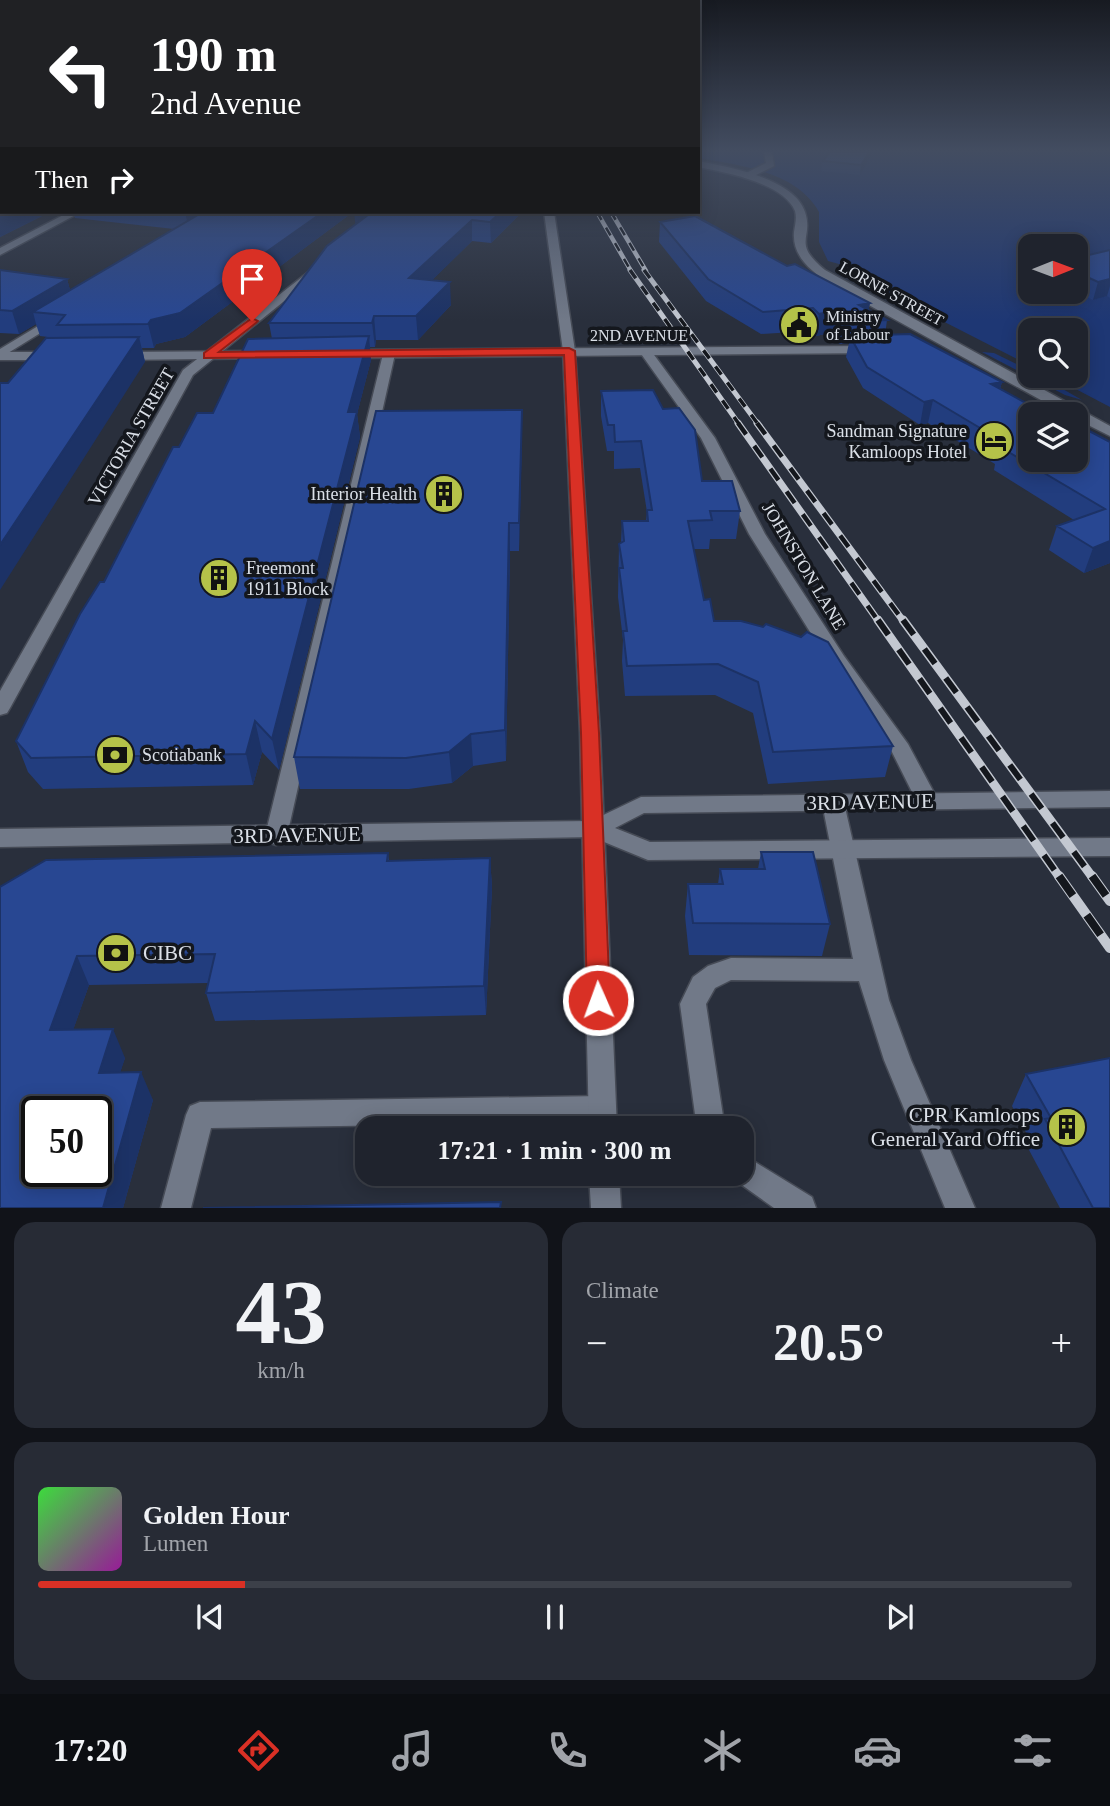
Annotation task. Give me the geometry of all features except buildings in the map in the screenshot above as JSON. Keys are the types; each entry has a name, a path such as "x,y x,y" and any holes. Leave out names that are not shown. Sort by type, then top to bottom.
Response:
{"street":[{"name":"LORNE STREET","path":"797,208 801,217 798,241 802,251 820,272 942,342 1110,432"},
{"path":"0,252 72,214"},
{"path":"549,214 569,351 594,829 602,1116"},
{"name":"VICTORIA STREET","path":"0,708 188,373 325,264"},
{"path":"0,355 71,310"},
{"path":"920,346 942,342"},
{"name":"2ND AVENUE","path":"334,354 890,349"},
{"name":"JOHNSTON LANE","path":"645,351 708,438 757,534 836,660 901,749 928,802"},
{"path":"276,836 389,354"},
{"path":"0,355 66,356"},
{"path":"106,356 278,355"},
{"name":"3RD AVENUE","path":"594,829 641,805 1110,799"},
{"path":"832,803 846,849 868,970 896,1054 960,1208"},
{"name":"3RD AVENUE","path":"0,838 276,836 594,829 648,851 1110,847"},
{"path":"709,1116 694,1004 698,986 711,975 731,969 868,970"},
{"path":"176,1208 200,1115 355,1117"},
{"path":"754,1176 801,1208"},
{"path":"605,1186 606,1208"}],"shaded area":[{"path":"816,208 1110,208 1110,407 1074,388 1088,388 1088,318 1018,318 1018,359 872,285 850,267 828,261 819,242 819,212"},
{"path":"982,352 994,353 1018,365 1018,371"},
{"path":"1051,388 1061,388 1082,400"}],"railway":[{"path":"598,214 631,271"},
{"path":"612,214 646,271"},
{"path":"630,270 739,424"},
{"path":"644,270 758,424"},
{"path":"738,423 879,622"},
{"path":"757,423 904,622"},
{"path":"878,620 1060,878"},
{"path":"903,620 1093,878"},
{"path":"1059,876 1110,948"},
{"path":"1092,876 1110,901"}],"place":[{"name":"Ministry of Labour","path":"799,325"},
{"name":"Sandman Signature Kamloops Hotel","path":"994,441"},
{"name":"Interior Health","path":"444,494"},
{"name":"Freemont 1911 Block","path":"219,578"},
{"name":"Scotiabank","path":"115,755"},
{"name":"CIBC","path":"116,953"},
{"name":"CPR Kamloops General Yard Office","path":"1067,1127"}],"route":[{"path":"252,321 208,355 569,351 590,733 598,1000"}]}
